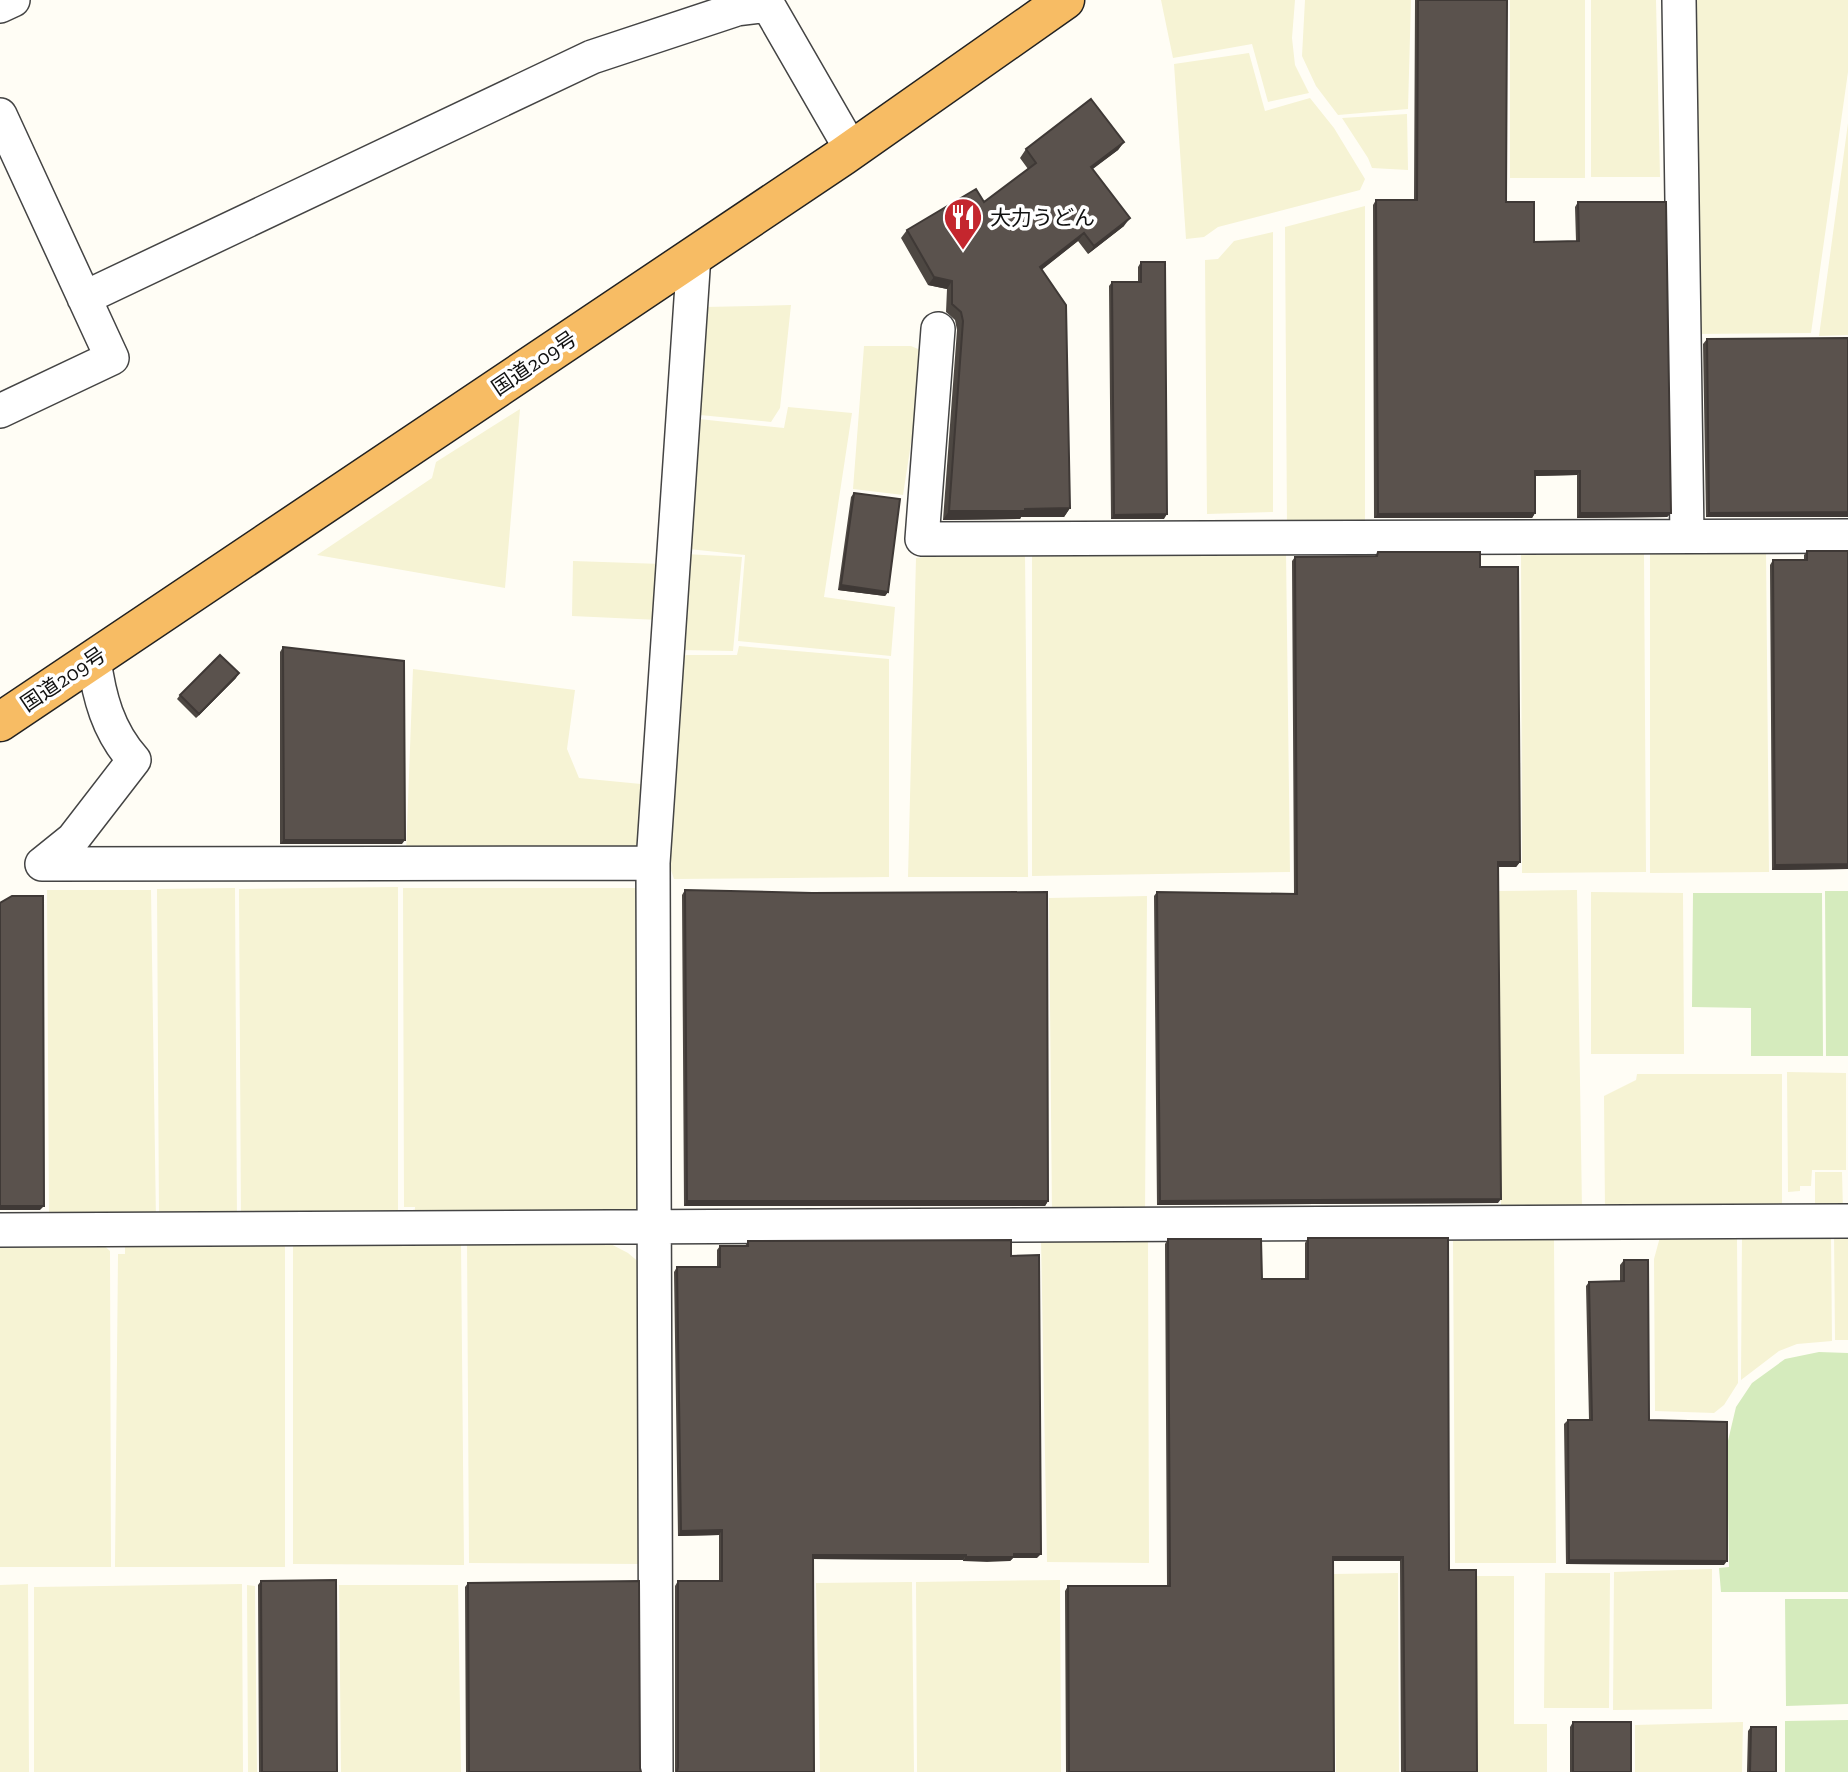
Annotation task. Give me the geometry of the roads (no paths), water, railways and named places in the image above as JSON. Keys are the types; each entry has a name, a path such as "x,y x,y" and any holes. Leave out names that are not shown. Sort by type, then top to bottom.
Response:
{"highway":[{"name":"国道209号","path":"0,722 851,149 1065,0"}],"street":[{"path":"0,6 13,0"},
{"path":"1679,0 1688,536"},
{"path":"84,298 592,57 737,9 767,2 851,149"},
{"path":"0,115 112,358 0,411"},
{"path":"656,1772 653,863 694,255"},
{"path":"938,329 922,539 1848,536"},
{"path":"94,659 99,691 118,743 134,760 73,838 43,864 653,863"},
{"path":"0,1230 1848,1222"}],"place":[{"name":"大力うどん","path":"963,251"}]}
